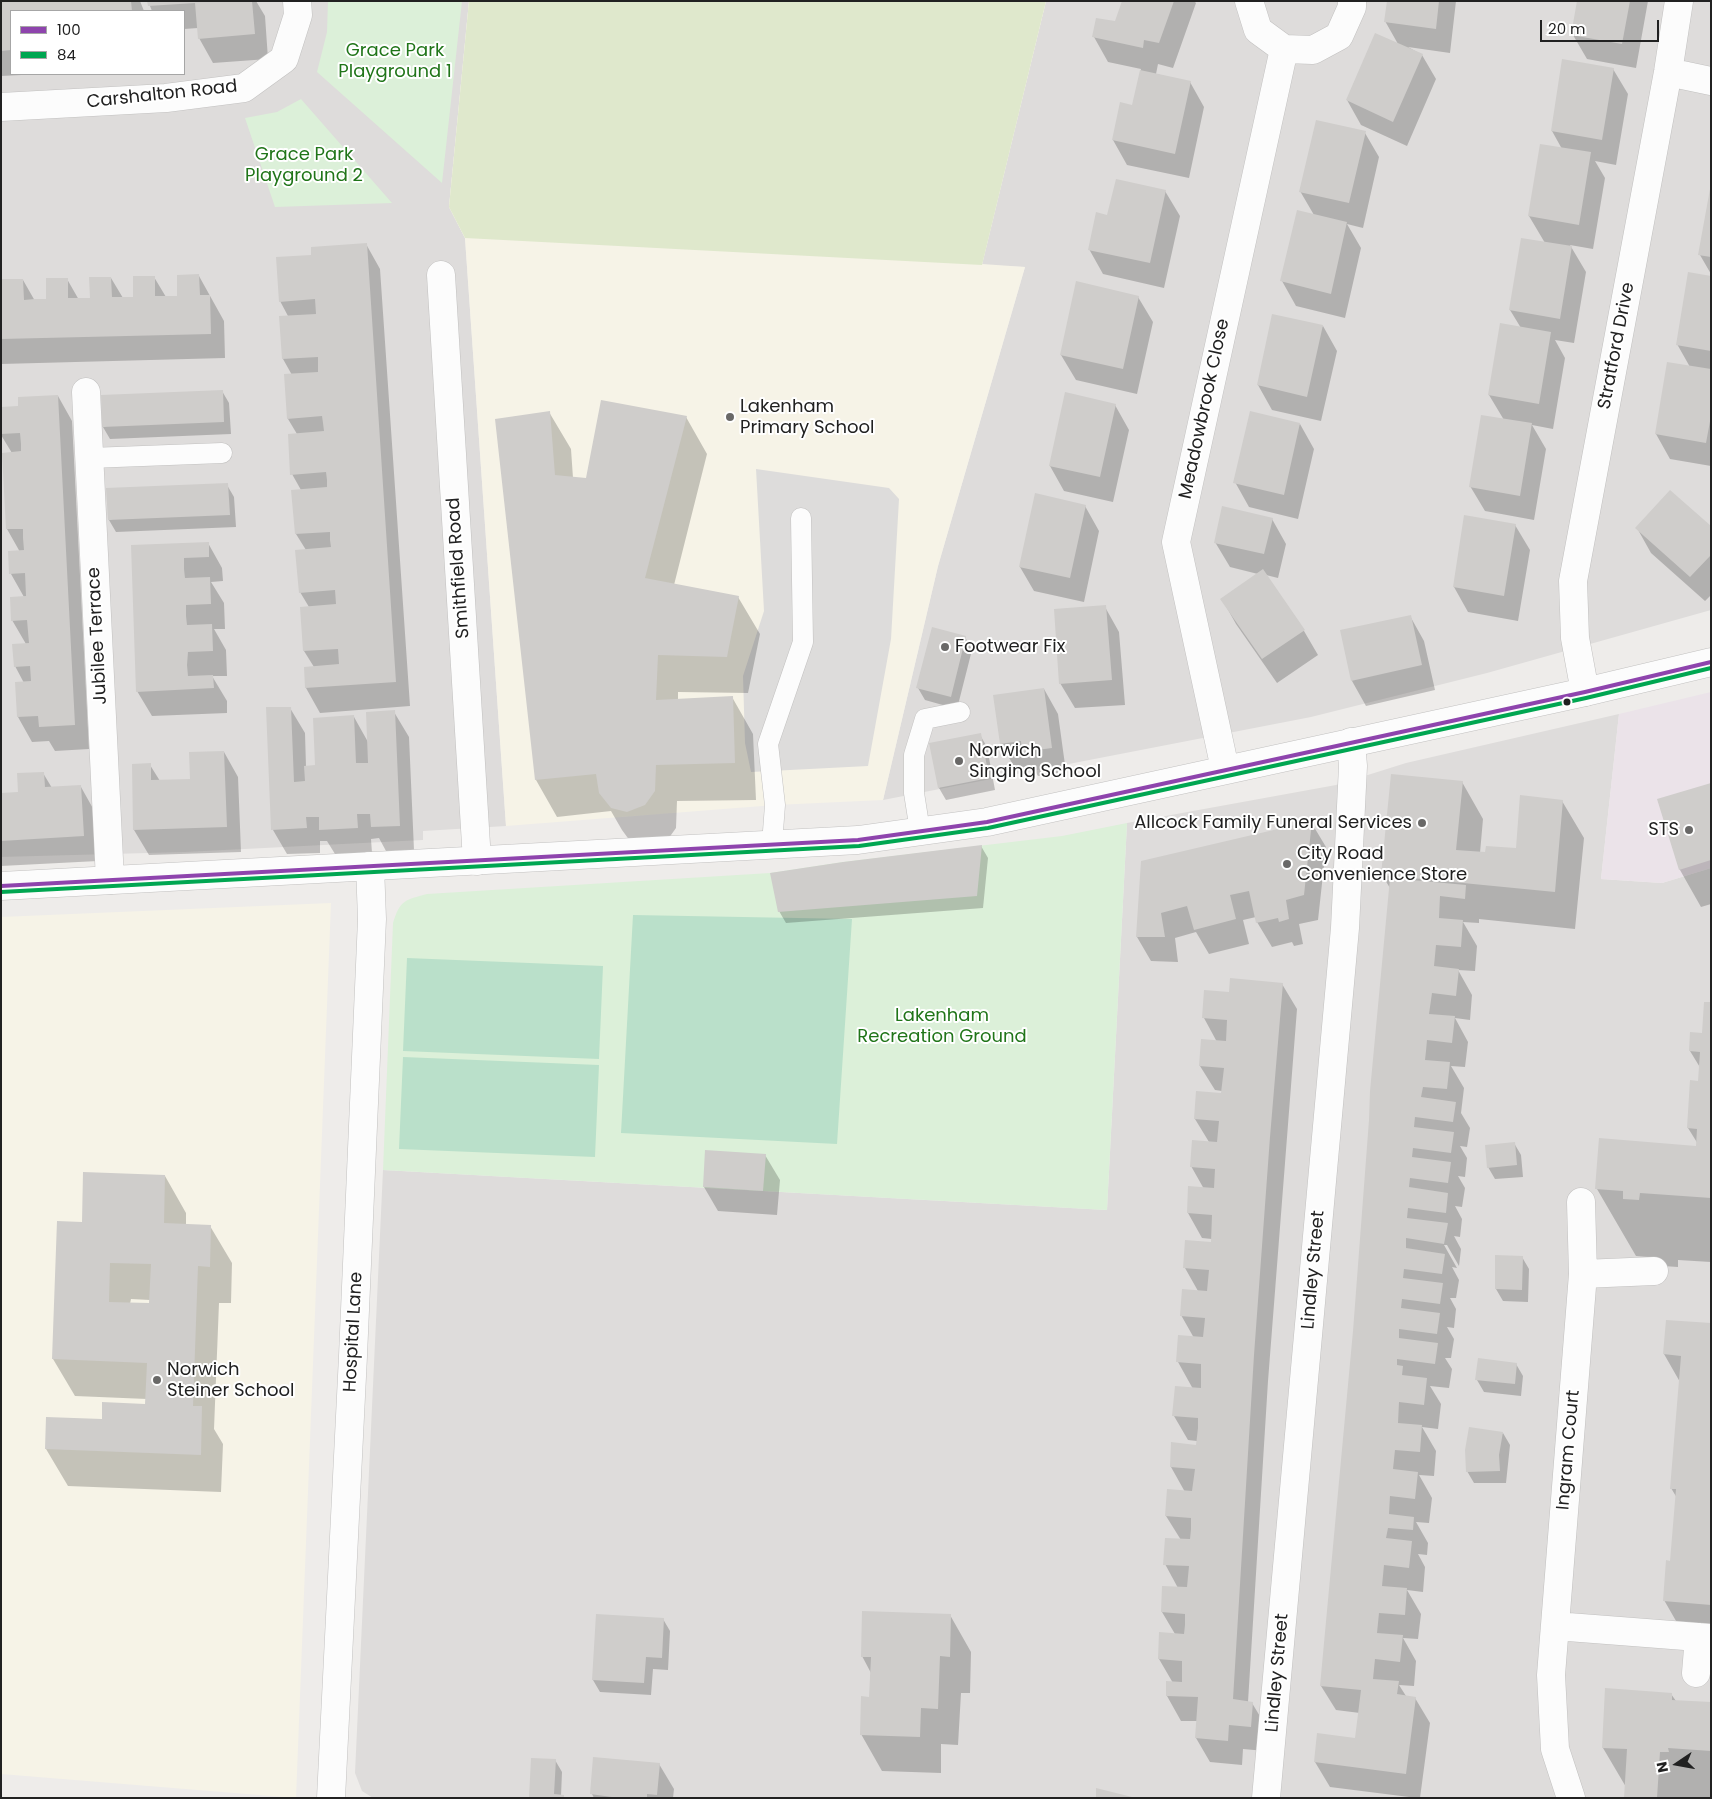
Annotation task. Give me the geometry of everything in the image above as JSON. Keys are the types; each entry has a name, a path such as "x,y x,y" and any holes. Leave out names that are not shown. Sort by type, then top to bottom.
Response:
{"street":[{"name":"Carshalton Road","path":"1,107 166,98 244,88 284,58 298,15 297,1"},
{"path":"1249,1 1258,30 1284,49 1313,50 1339,36 1352,7 1352,1"},
{"name":"Stratford Drive","path":"1586,692 1575,638 1573,581 1668,72 1679,1"},
{"name":"Meadowbrook Close","path":"1225,769 1176,542 1284,49"},
{"path":"1668,72 1711,81"},
{"name":"Smithfield Road","path":"441,276 477,861"},
{"name":"Jubilee Terrace","path":"86,392 110,880"},
{"path":"1,886 858,840 987,822 1586,692 1711,662"},
{"name":"Lindley Street","path":"1266,1798 1345,928 1353,766 1351,742"},
{"name":"Hospital Lane","path":"331,1798 371,949 370,866"},
{"name":"Ingram Court","path":"1571,1798 1555,1749 1551,1675 1583,1274 1581,1202"},
{"path":"1583,1274 1654,1271"},
{"path":"1555,1626 1705,1638 1696,1673"}],"lane":[{"path":"90,458 222,453"},
{"path":"772,844 775,804 768,744 803,642 801,518"},
{"path":"920,831 914,793 914,755 925,719 960,712"}],"shaded area":[{"path":"1,1 469,1 449,207 465,238 506,826 423,831 423,840 185,852 1,857"},
{"name":"Lakenham Primary School","path":"469,1 1046,1 982,264 1025,267 938,566 883,800 775,805 506,826 465,238 449,207"},
{"path":"1046,1 1711,1 1711,610 1487,673 1311,717 883,800 938,566 1025,267 982,265"},
{"path":"756,469 889,488 899,499 891,639 868,766 751,772 745,743 743,676 764,611"},
{"path":"1711,692 1711,868 1662,883 1601,879 1619,714"},
{"path":"1619,714 1601,879 1662,883 1711,868 1711,1798 373,1798 362,1791 355,1773 383,1170 1107,1210 1127,823 1336,785 1406,763"},
{"name":"Norwich Steiner School","path":"331,903 296,1798 1,1774 1,917"}],"green space":[{"name":"Grace Park Playground 1","path":"328,1 462,1 442,183 317,72 327,32"},
{"path":"469,1 1046,1 982,265 465,238 449,207"},
{"name":"Grace Park Playground 2","path":"301,99 392,203 275,207 245,118 277,112"},
{"name":"Lakenham Recreation Ground","path":"1127,823 1107,1210 383,1170 393,923 401,905 408,900 427,894 770,873 843,862 1062,836"},
{"path":"633,915 852,919 837,1144 621,1133"},
{"path":"407,958 603,966 599,1059 403,1051"},
{"path":"403,1057 599,1065 595,1157 399,1149"}],"building":[{"path":"1,1 131,1 132,10 10,10 10,50 1,51"},
{"path":"147,1 252,1 255,34 198,39 195,3 148,6"},
{"path":"1122,1 1174,1 1159,43 1144,40 1143,48 1092,37 1096,18 1115,21"},
{"path":"1387,1 1439,1 1436,29 1384,22"},
{"path":"1577,1 1630,1 1622,44 1571,35"},
{"path":"1375,33 1423,54 1393,122 1346,100"},
{"path":"1562,59 1614,68 1602,140 1551,131"},
{"path":"1140,70 1191,81 1175,154 1112,140 1120,102 1132,105"},
{"path":"1316,120 1366,131 1349,203 1299,192"},
{"path":"1540,144 1591,152 1579,225 1528,216"},
{"path":"1116,179 1166,190 1150,263 1088,250 1096,212 1107,215"},
{"path":"1711,189 1711,257 1698,255"},
{"path":"1297,210 1347,222 1331,294 1280,281"},
{"path":"1521,238 1572,246 1560,319 1509,310"},
{"path":"367,243 396,682 305,688 304,667 339,664 338,649 303,651 300,607 336,604 335,590 299,593 295,550 331,547 330,532 295,534 291,490 327,487 327,480 326,472 290,475 288,434 324,431 322,416 287,419 284,374 318,372 318,357 282,359 279,316 316,314 315,299 279,302 276,257 311,255 311,247"},
{"path":"1688,272 1711,276 1711,351 1676,345"},
{"path":"199,274 200,295 210,295 211,334 1,339 1,279 23,279 24,300 46,299 46,278 68,278 68,298 90,298 89,277 111,277 112,297 133,297 133,276 155,276 155,296 177,296 177,275"},
{"path":"1076,281 1139,296 1123,369 1060,355"},
{"path":"1272,314 1323,325 1307,397 1257,385"},
{"path":"1500,323 1551,332 1539,404 1488,395"},
{"path":"1667,362 1711,369 1711,416 1706,443 1655,434"},
{"path":"223,390 224,422 102,427 101,395"},
{"path":"1065,392 1116,404 1100,477 1049,466"},
{"path":"58,395 75,725 39,727 38,716 17,717 15,682 31,681 30,666 14,667 12,644 29,643 27,620 11,621 10,597 26,596 25,573 9,574 8,551 24,550 23,529 6,529 2,453 21,451 21,444 20,433 1,434 1,407 18,406 18,397"},
{"path":"601,400 687,416 645,578 739,596 727,657 658,655 656,700 733,696 735,763 656,765 655,791 645,805 627,812 611,808 599,793 596,774 535,780 495,419 550,411 555,475 586,478"},
{"path":"1250,411 1300,423 1284,495 1233,483"},
{"path":"1481,415 1532,423 1520,496 1469,487"},
{"path":"228,483 230,515 108,520 106,488"},
{"path":"1670,490 1711,526 1711,555 1690,577 1635,528"},
{"path":"1035,493 1086,505 1070,578 1019,567"},
{"path":"1222,506 1273,518 1264,554 1214,543"},
{"path":"1464,515 1516,524 1504,596 1453,587"},
{"path":"209,542 209,557 184,558 184,569 185,578 210,577 211,604 186,605 186,616 187,625 212,624 213,651 188,652 187,665 188,676 213,675 214,688 136,692 131,545"},
{"path":"1263,569 1305,630 1262,659 1220,599"},
{"path":"1106,605 1112,680 1059,684 1054,609"},
{"path":"1411,615 1422,665 1351,681 1340,630"},
{"path":"932,627 966,636 951,697 916,688"},
{"path":"1044,688 1052,748 1022,752 1021,741 1000,744 993,695"},
{"path":"266,707 291,707 294,782 305,781 304,766 315,765 313,718 354,715 356,763 368,763 366,712 395,710 400,826 371,827 370,814 357,814 358,828 319,830 319,817 306,817 307,828 271,830"},
{"name":"Norwich Singing School","path":"981,733 989,778 938,788 929,743"},
{"path":"224,751 227,827 133,830 132,764 151,763 151,780 190,779 189,752"},
{"path":"44,772 45,787 81,785 84,836 1,841 1,793 18,792 17,773"},
{"name":"Allcock Family Funeral Services","path":"1391,774 1463,781 1456,850 1485,852 1486,846 1516,848 1520,795 1563,800 1555,892 1381,875"},
{"name":"STS","path":"1711,783 1711,860 1679,870 1657,799"},
{"path":"1312,821 1304,895 1286,900 1289,919 1279,922 1278,918 1256,923 1249,891 1230,895 1236,919 1194,930 1187,906 1161,913 1165,937 1136,937 1141,861"},
{"path":"982,845 977,896 778,912 770,873"},
{"path":"1390,878 1466,885 1465,899 1440,896 1439,918 1463,920 1461,947 1436,945 1434,966 1459,969 1456,996 1432,993 1429,1014 1455,1016 1452,1043 1427,1040 1425,1060 1450,1062 1447,1089 1423,1087 1421,1097 1456,1102 1453,1122 1415,1117 1414,1127 1454,1132 1451,1153 1413,1148 1412,1157 1451,1162 1448,1183 1410,1178 1409,1187 1448,1193 1446,1213 1408,1208 1407,1218 1448,1223 1444,1244 1406,1238 1406,1248 1445,1254 1442,1274 1404,1269 1403,1278 1443,1283 1440,1304 1402,1299 1401,1308 1440,1313 1437,1334 1399,1329 1399,1338 1438,1343 1435,1364 1397,1359 1397,1365 1403,1366 1402,1375 1427,1378 1424,1405 1399,1402 1398,1423 1422,1425 1420,1452 1395,1450 1393,1469 1418,1472 1415,1499 1390,1496 1389,1514 1414,1517 1413,1530 1388,1528 1386,1538 1412,1541 1409,1568 1384,1565 1382,1586 1407,1588 1405,1615 1379,1613 1377,1633 1403,1635 1400,1662 1375,1659 1373,1679 1399,1681 1397,1694 1416,1697 1406,1774 1314,1762 1317,1733 1355,1738 1361,1690 1320,1686 1353,1331 1370,1091"},
{"path":"1230,978 1283,983 1254,1355 1233,1699 1253,1702 1251,1727 1229,1725 1228,1741 1195,1738 1198,1697 1166,1696 1166,1681 1182,1682 1182,1661 1158,1659 1159,1632 1184,1634 1185,1625 1185,1614 1161,1612 1162,1586 1187,1587 1189,1566 1163,1565 1165,1538 1190,1539 1191,1529 1191,1518 1165,1516 1167,1489 1192,1491 1195,1469 1170,1467 1171,1442 1196,1445 1198,1428 1198,1418 1172,1416 1175,1386 1201,1388 1201,1364 1176,1362 1178,1335 1203,1337 1205,1318 1180,1316 1182,1289 1207,1291 1209,1270 1183,1268 1185,1240 1211,1242 1212,1215 1187,1213 1188,1186 1214,1188 1215,1169 1190,1167 1192,1140 1217,1142 1219,1121 1194,1119 1196,1091 1221,1093 1224,1068 1199,1066 1201,1039 1226,1041 1227,1020 1202,1018 1204,990 1229,992"},
{"path":"1704,1002 1711,1002 1711,1198 1640,1193 1639,1200 1623,1199 1623,1191 1595,1189 1599,1138 1696,1146 1697,1129 1687,1128 1690,1080 1698,1081 1700,1052 1689,1051 1690,1032 1702,1033"},
{"path":"1515,1142 1517,1165 1487,1168 1485,1145"},
{"path":"705,1150 766,1154 763,1191 703,1187"},
{"path":"83,1172 165,1175 164,1223 211,1225 210,1267 198,1266 193,1406 202,1406 201,1455 45,1449 46,1417 102,1419 102,1402 145,1404 147,1363 52,1359 57,1221 82,1222","holes":["110,1263 151,1264 149,1303 109,1302"]},
{"path":"1495,1255 1523,1256 1522,1290 1495,1289"},
{"path":"1666,1320 1711,1323 1711,1605 1663,1601 1666,1560 1670,1561 1676,1489 1670,1489 1681,1356 1663,1354"},
{"path":"1478,1358 1517,1363 1515,1384 1475,1380"},
{"path":"1469,1427 1503,1432 1499,1455 1500,1471 1466,1472 1465,1450"},
{"path":"862,1611 951,1614 950,1657 940,1656 938,1709 921,1708 920,1737 860,1735 861,1696 869,1697 871,1657 861,1657"},
{"path":"596,1614 664,1618 662,1658 646,1657 644,1683 592,1680"},
{"path":"1605,1688 1672,1693 1672,1700 1711,1702 1711,1751 1668,1748 1669,1752 1660,1752 1657,1798 1624,1798 1627,1749 1602,1748"},
{"path":"593,1757 660,1763 657,1795 647,1794 647,1798 619,1798 590,1794"},
{"path":"531,1758 556,1759 554,1794 564,1795 564,1798 529,1798"},
{"path":"1096,1788 1132,1797 1132,1798 1096,1798"}],"transit line":[{"name":"100","path":"1,886 858,840 987,822 1585,692 1711,662"},
{"name":"84","path":"1,892 859,846 988,828 1586,698 1711,668"}],"place":[{"name":"Lakenham Primary School","path":"730,417"},
{"name":"Footwear Fix","path":"945,647"},
{"name":"Norwich Singing School","path":"959,761"},
{"name":"Allcock Family Funeral Services","path":"1422,823"},
{"name":"STS","path":"1689,830"},
{"name":"City Road Convenience Store","path":"1287,864"},
{"name":"Norwich Steiner School","path":"157,1380"}]}
